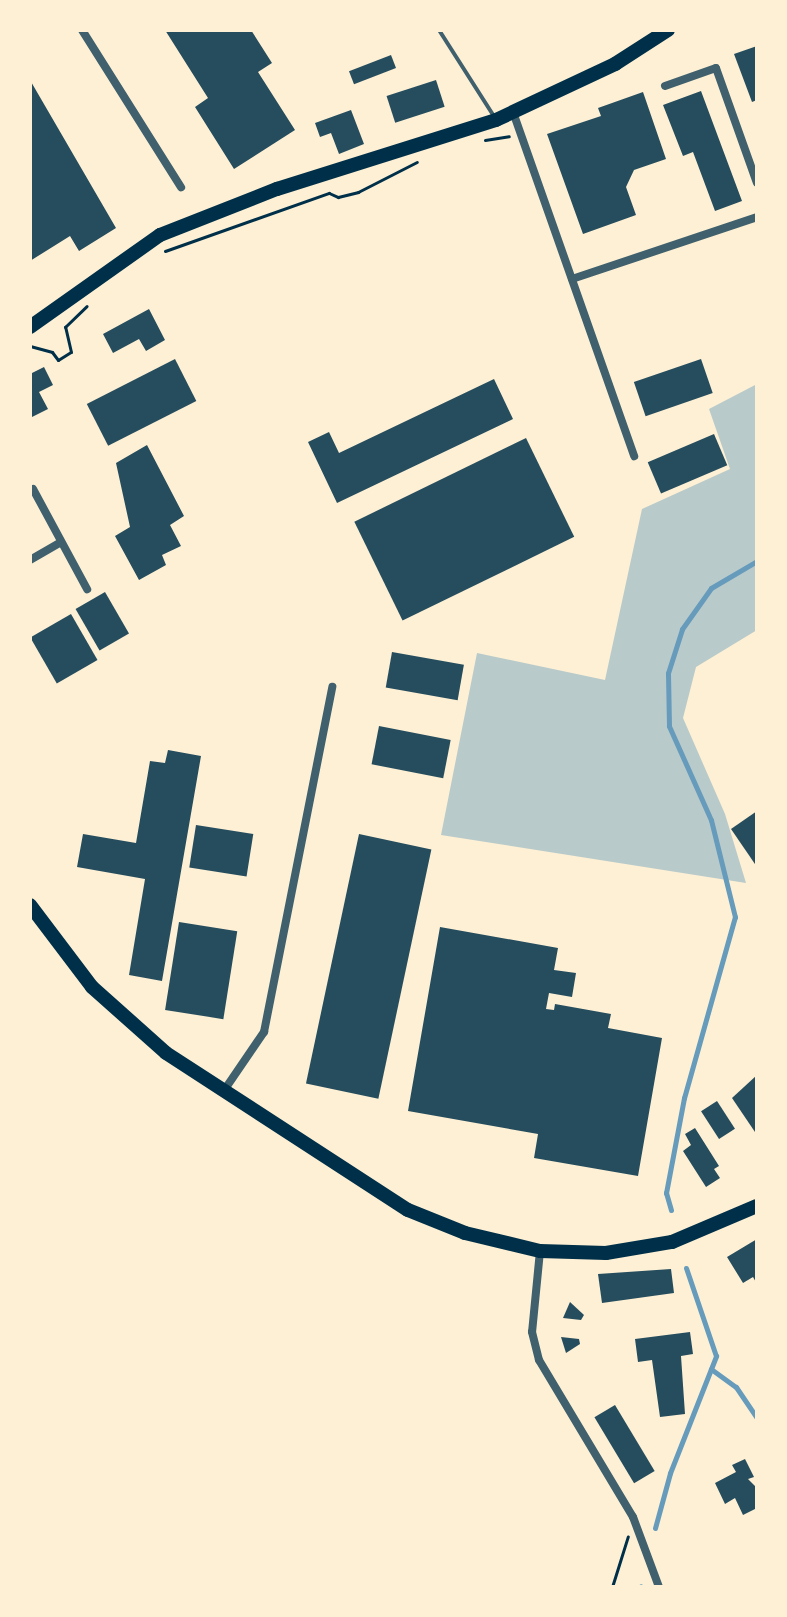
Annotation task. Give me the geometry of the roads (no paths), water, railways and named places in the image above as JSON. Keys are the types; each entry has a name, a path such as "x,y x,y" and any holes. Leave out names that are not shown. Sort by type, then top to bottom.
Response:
{"main road":[{"path":"30,327 160,235 277,189 496,120 615,64 668,30"},
{"path":"30,905 109,1006 223,1093 356,1180 465,1233 540,1251 606,1253 672,1242 757,1206"}],"street":[{"path":"82,30 181,187"},
{"path":"665,86 716,68 757,183"},
{"path":"513,112 634,456"},
{"path":"572,279 757,217"},
{"path":"33,489 59,543 87,589"},
{"path":"30,560 59,543"},
{"path":"223,1093 264,1032 332,687"},
{"path":"540,1251 532,1332 539,1360 633,1517 658,1582"}],"lane":[{"path":"439,30 496,120"}],"waterway":[{"path":"671,1210 666,1193 684,1098 735,917 711,820 669,726 668,673 682,629 711,588 757,561"},
{"path":"655,1528 670,1473 716,1356 686,1268"},
{"path":"711,1369 736,1387 757,1418"}]}
